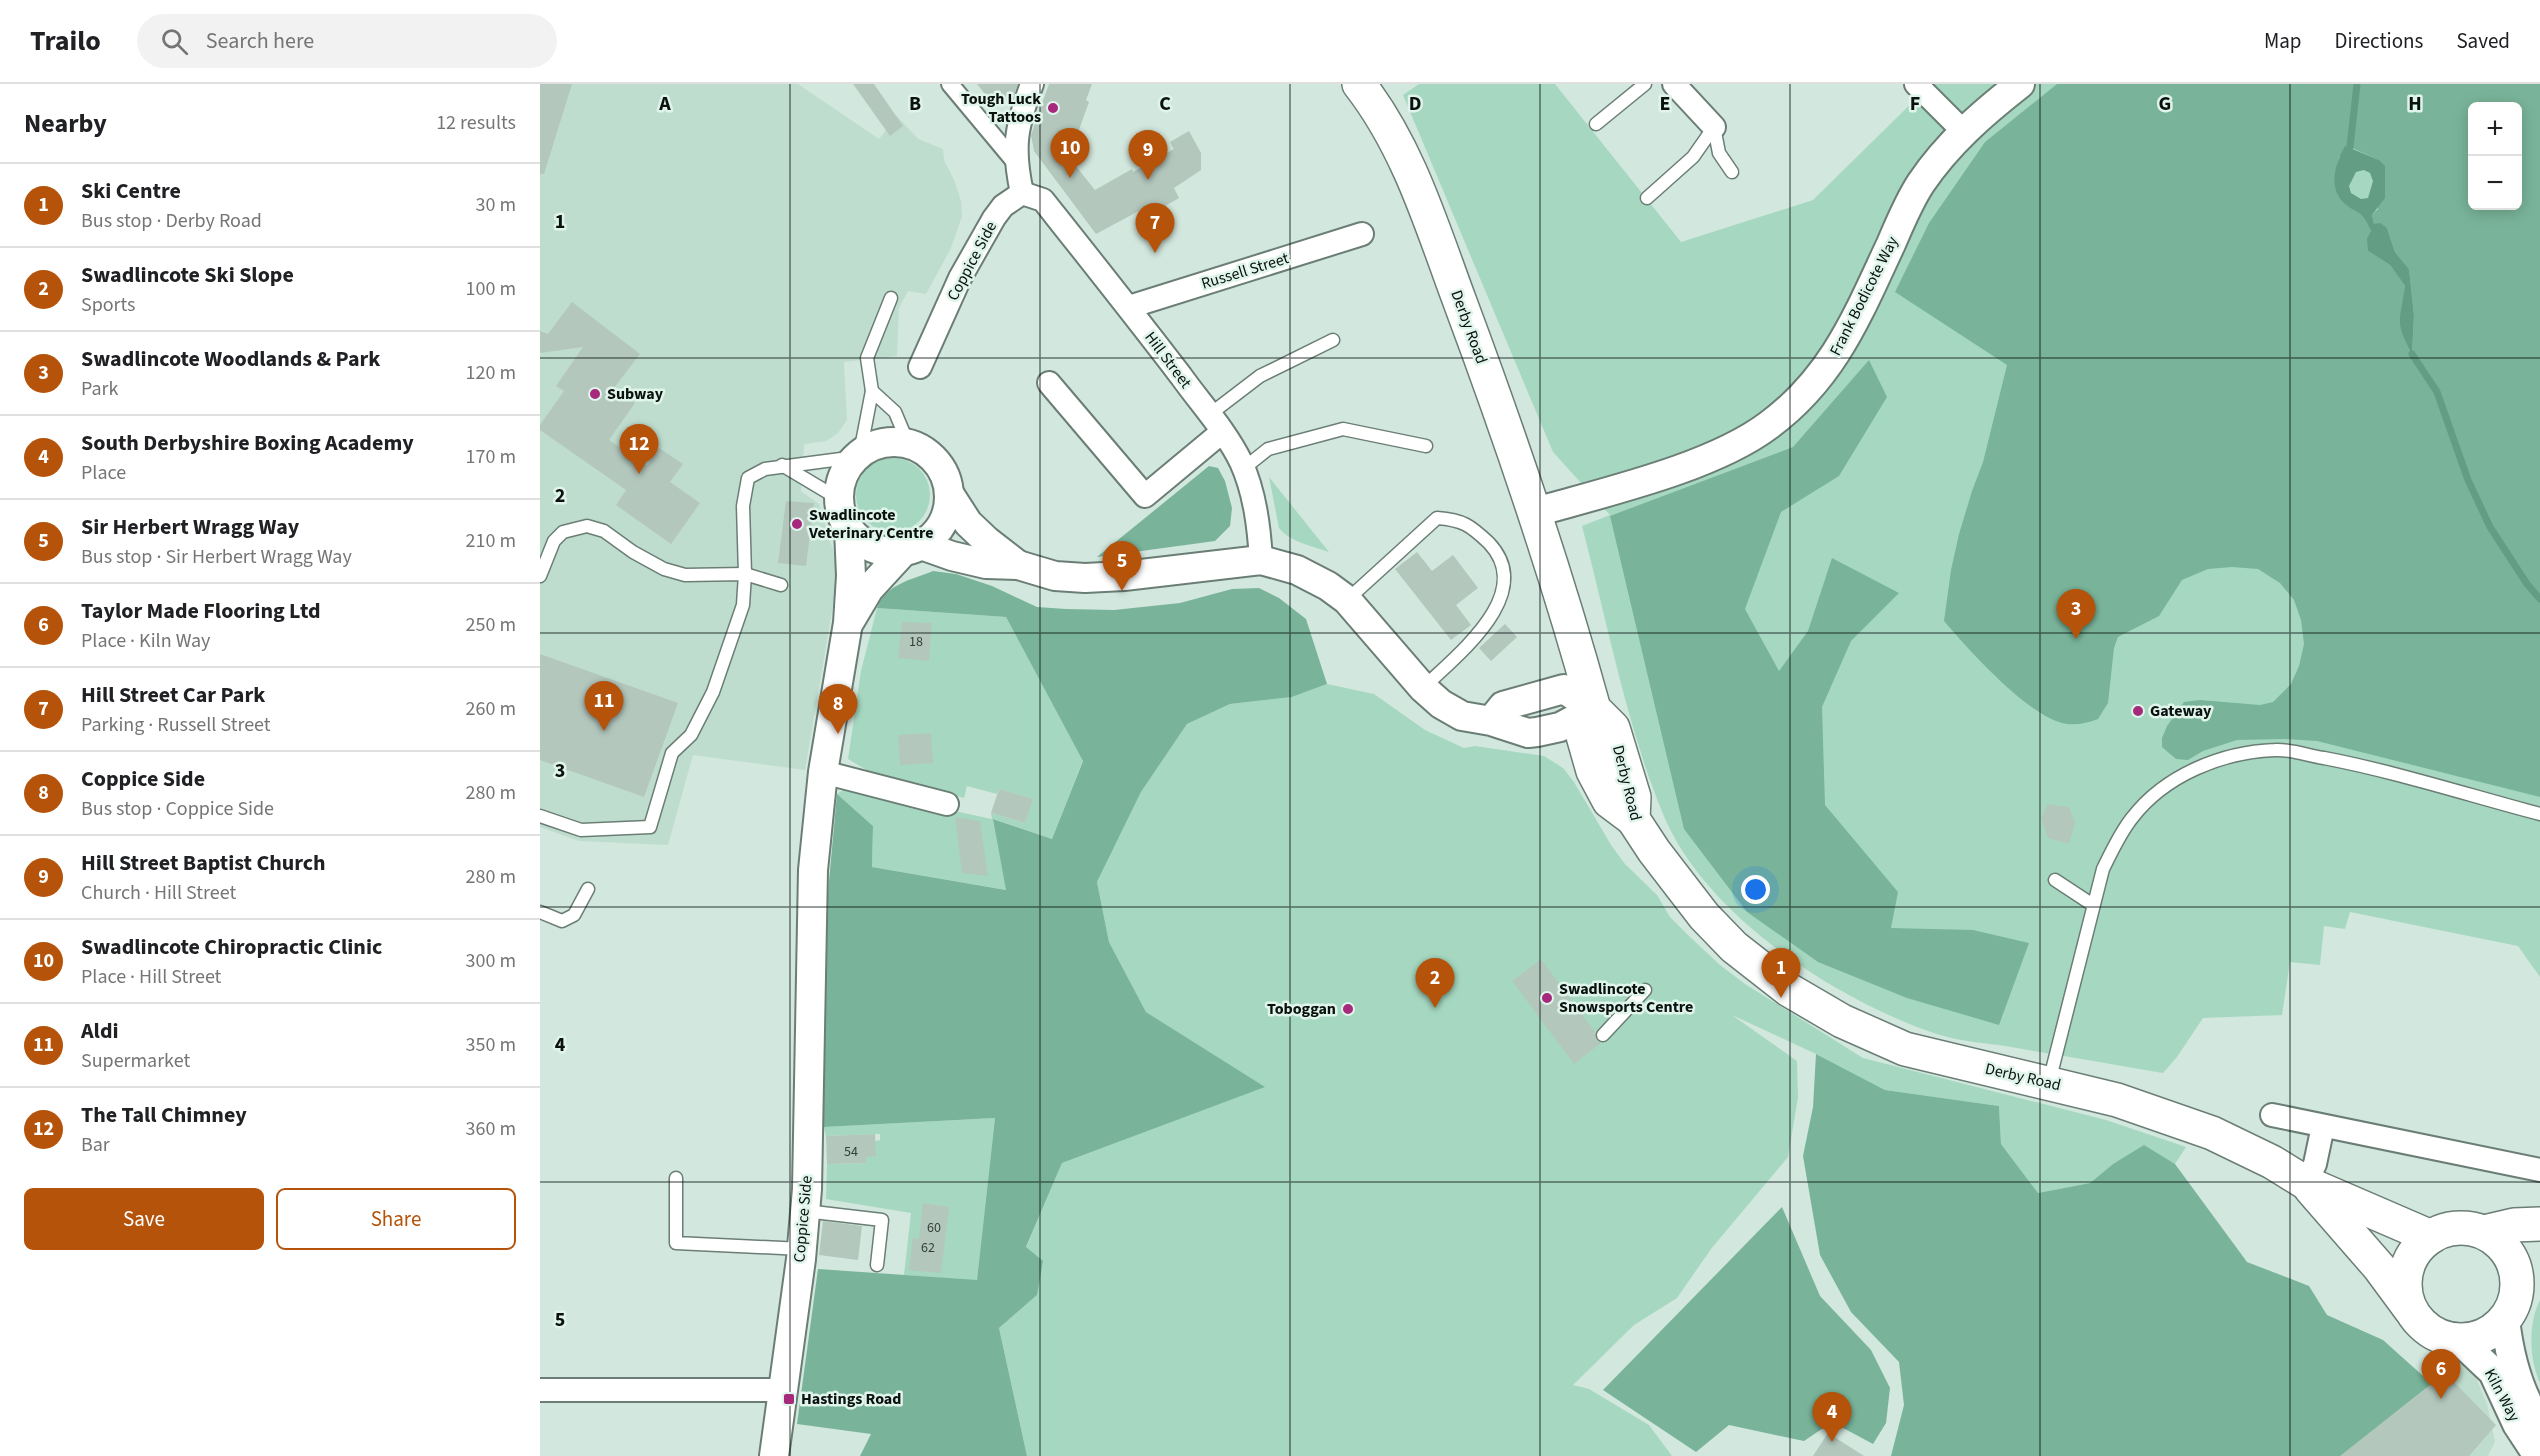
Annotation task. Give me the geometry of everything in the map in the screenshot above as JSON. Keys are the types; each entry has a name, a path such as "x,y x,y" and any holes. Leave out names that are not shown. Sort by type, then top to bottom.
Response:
{"main road":[{"name":"Derby Road","path":"1359,84 1388,126 1408,166 1536,512 1594,709 1613,728 1634,797 1633,819 1677,885 1704,916 1734,947 1789,990 1842,1021 1905,1049 2118,1100 2212,1133 2272,1162 2306,1183 2431,1237"},
{"name":"Derby Road","path":"2306,1183 2379,1267 2413,1313"},
{"path":"2484,1232 2514,1225 2540,1224"},
{"path":"2466,1228 2484,1232 2501,1243 2512,1260 2529,1271 2505,1319 2492,1331 2476,1338 2459,1340 2441,1336 2425,1326 2413,1313 2406,1293 2407,1271 2415,1252 2431,1237 2447,1229 2466,1228"}],"street":[{"path":"950,84 1015,162"},
{"path":"1022,193 1015,162 1019,120 1032,84"},
{"path":"1916,84 1963,131"},
{"name":"Frank Bodicote Way","path":"1536,512 1676,469 1722,451 1767,427 1803,396 1842,346 1921,183 1963,131 2020,84"},
{"path":"1678,85 1714,127"},
{"name":"Hill Street","path":"1022,193 1043,200 1129,307 1216,423 1244,469 1256,509 1261,560"},
{"name":"Coppice Side","path":"920,367 960,278 994,218 1003,206 1022,193"},
{"name":"Russell Street","path":"1129,307 1362,234"},
{"path":"1049,383 1145,496 1216,423"},
{"path":"1018,565 968,524 950,495 942,467 923,449 896,441 879,443 858,455 844,472 839,499 841,512 849,529 857,538 873,548 884,551 912,549 986,564 1018,565 1055,576 1085,578 1124,576 1261,560 1297,570 1328,586 1347,600 1423,688 1441,704 1462,717 1537,732 1560,727 1594,709"},
{"path":"912,549 933,537 945,521 950,495"},
{"name":"Coppice Side","path":"774,1456 802,1249 805,1211 813,870 823,772 848,623 851,576 849,529"},
{"name":"Coppice Side","path":"848,623 869,589 912,549"},
{"path":"823,772 947,804"},
{"path":"2272,1115 2540,1170"},
{"path":"2306,1183 2315,1164 2323,1126"},
{"name":"Kiln Way","path":"2505,1319 2508,1346 2538,1456"},
{"name":"Kiln Way","path":"2459,1340 2493,1372 2528,1424"},
{"path":"540,1389 782,1389"},
{"path":"2517,1456 2528,1424"}],"lane":[{"path":"1596,124 1645,84"},
{"path":"1714,127 1719,153 1732,172"},
{"path":"1647,198 1693,157 1714,127"},
{"path":"540,816 582,830 650,827 672,753 691,735 713,692 743,605 745,574 743,506 748,478 765,469 782,465 858,455 872,391 867,358 891,298"},
{"path":"1216,423 1260,376 1333,340"},
{"path":"872,391 895,412 908,443"},
{"path":"1244,469 1268,448 1343,429 1426,446"},
{"path":"782,465 839,499"},
{"path":"1347,600 1437,518 1459,519 1478,533 1498,553 1505,573 1501,599 1481,632 1423,688"},
{"path":"540,576 554,541 563,532 587,526 604,531 633,552 664,569 685,575 745,574 781,585"},
{"path":"2049,1082 2103,869 2118,839 2140,808 2164,787 2184,775 2210,762 2242,753 2279,749 2397,774 2540,814"},
{"path":"2055,880 2093,905"},
{"path":"540,912 562,921 574,915 588,889"},
{"path":"1603,1035 1645,990"},
{"path":"676,1178 676,1243 802,1249"},
{"path":"805,1211 882,1220 877,1265"}],"shaded area":[{"path":"540,84 798,84 879,139 897,116 918,139 943,149 944,160 961,201 962,217 950,250 926,294 908,291 899,308 897,356 844,362 847,420 838,433 826,441 804,444 801,491 819,504 839,570 805,770 693,755 668,845 579,841 540,827"},
{"path":"1419,84 1555,84 1681,242 1813,200 1931,84 2540,84 2540,977 2518,946 2350,912 2345,929 2324,926 2320,965 2290,962 2282,1015 2203,1018 2177,1057 2163,1073 1948,1037 1901,1020 1860,1001 1779,950 1742,920 1710,887 1683,851 1663,814 1638,744 1582,526 1610,515 1553,452 1403,95"},
{"path":"2057,84 2540,84 2540,797 2317,741 2237,740 2203,751 2188,760 2176,759 2162,747 2162,738 2167,726 2184,702 2200,700 2260,705 2273,702 2291,684 2299,666 2304,644 2301,620 2294,600 2280,583 2258,569 2232,567 2208,569 2182,580 2159,616 2118,637 2114,648 2108,703 2098,719 2067,724 2052,719 2018,697 1944,621 1959,534 1983,462 2007,365 1895,292 1929,223 1985,142","holes":["2352,148 2379,160 2378,209 2372,215 2374,224 2387,228 2395,252 2409,269 2414,315 2412,353 2404,297 2405,286 2390,265 2368,251 2371,232 2369,222 2342,198 2337,189 2336,176 2339,157"]},
{"path":"2345,146 2379,160 2385,166 2385,198 2372,215 2374,224 2380,223 2387,228 2395,252 2409,269 2414,315 2412,354 2400,321 2405,286 2390,265 2368,251 2367,239 2371,231 2367,223 2361,214 2342,201 2335,188 2336,166","holes":["2364,170 2370,173 2373,181 2368,198 2361,199 2351,193 2349,186 2356,172"]},
{"path":"1869,360 1887,397 1839,476 1781,512 1745,609 1779,671 1808,631 1832,558 1899,593 1851,641 1822,707 1825,805 1898,892 1891,928 1973,930 2029,943 1999,1025 1907,998 1818,962 1747,912 1684,829 1610,516 1793,447"},
{"path":"886,458 900,458 914,464 924,474 930,488 928,509 914,526 900,532 886,532 872,526 862,516 856,502 856,488 862,474 872,464"},
{"path":"1209,466 1218,468 1225,481 1232,508 1230,526 1215,541 1097,557"},
{"path":"1269,477 1329,552 1295,540 1279,528"},
{"path":"933,571 956,574 992,586 1037,607 1066,609 1114,610 1180,603 1232,589 1259,588 1279,598 1306,619 1327,684 1292,697 1230,704 1187,724 1141,792 1097,882 1109,942 1146,1012 1265,1087 1062,1163 1026,1247 1043,1261 1037,1295 999,1328 1027,1456 860,1456 871,1434 797,1424 818,1269 977,1280 995,1118 824,1127 823,947 837,794 873,826 872,867 1006,890 993,819 1052,839 1083,761 1006,617 877,608 886,593 893,588"},
{"path":"877,608 1006,617 1083,760 1052,839 994,819 1007,890 872,867 873,826 837,794 846,788 992,819 991,813 1025,823 1032,799 999,789 997,794 967,786 964,798 870,772 848,759 861,671"},
{"path":"1327,684 1374,694 1425,730 1464,748 1475,746 1544,756 1563,768 1625,864 1657,895 1670,917 1689,936 1720,965 1745,984 1863,1058 2106,1120 2186,1147 2175,1164 2144,1146 2113,1164 2090,1183 2038,1193 2001,1144 1999,1106 1885,1090 1816,1054 1732,1015 1797,1061 1798,1097 1788,1157 1711,1249 1677,1298 1634,1325 1573,1385 1589,1389 1649,1425 1672,1456 1027,1456 999,1328 1037,1295 1026,1248 1062,1163 1264,1087 1146,1012 1109,942 1097,882 1141,792 1187,724 1230,704 1292,697"},
{"path":"1816,1054 1885,1090 1999,1106 2001,1144 2038,1193 2090,1183 2113,1164 2144,1145 2175,1164 2247,1262 2309,1286 2327,1315 2383,1340 2432,1384 2341,1456 1891,1456 1904,1405 1899,1362 1851,1312 1820,1255 1803,1156 1813,1107"},
{"path":"995,1118 977,1281 904,1275 911,1213 826,1199 827,1164 866,1163 866,1157 875,1141 880,1140 880,1134 826,1136 824,1127"},
{"path":"1782,1207 1820,1296 1871,1350 1890,1388 1886,1423 1873,1444 1832,1422 1804,1441 1729,1425 1696,1452 1603,1390"},
{"path":"2540,1300 2540,1383 2536,1374 2531,1342 2533,1319"},
{"path":"2459,1362 2476,1378 2487,1404 2495,1442 2488,1456 2347,1456"}],"building":[{"path":"540,84 572,84 544,174 540,174"},
{"path":"853,84 874,84 903,126 890,136"},
{"path":"977,84 1018,84 1014,95 1001,106 994,105"},
{"path":"1049,84 1092,84 1086,100 1089,102 1073,146 1076,146 1071,160 1095,190 1174,149 1170,142 1189,131 1201,153 1201,170 1174,188 1179,198 1153,213 1148,206 1096,234 1034,151 1031,135"},
{"path":"572,302 640,354 614,388 635,403 609,440 647,466 659,448 683,464 670,482 700,503 671,544 616,505 626,490 540,430 540,425 564,391 556,386 583,347 540,353 540,331 548,334"},
{"name":"Swadlincote Veterinary Centre","path":"786,501 814,503 806,566 778,563"},
{"path":"1417,552 1432,571 1453,555 1478,588 1456,605 1471,625 1451,640 1395,569"},
{"path":"902,622 932,623 929,661 898,658"},
{"path":"1505,624 1517,637 1491,661 1479,648"},
{"path":"540,654 678,703 644,797 540,760"},
{"path":"931,733 933,763 900,765 898,735"},
{"path":"999,789 1033,799 1025,823 991,813"},
{"path":"2048,804 2069,807 2075,823 2069,844 2048,838 2041,818"},
{"path":"955,817 980,821 988,876 962,873"},
{"name":"Swadlincote Snowsports Centre","path":"1541,959 1595,1032 1597,1041 1601,1043 1574,1064 1512,981"},
{"path":"875,1134 876,1156 866,1157 866,1163 827,1164 826,1136"},
{"path":"923,1203 949,1207 941,1273 909,1270 913,1238 919,1239"},
{"path":"823,1221 862,1226 858,1260 819,1255"},
{"path":"2445,1373 2496,1425 2469,1456 2340,1456"},
{"path":"1828,1433 1864,1456 1813,1456"}],"waterway":[{"path":"2350,147 2357,84"},
{"path":"2412,354 2437,392 2468,480 2490,527 2527,584 2540,599"}],"place":[{"name":"Tough Luck Tattoos","path":"1053,108"},
{"name":"Swadlincote Chiropractic Clinic","path":"1070,178"},
{"name":"Hill Street Baptist Church","path":"1148,180"},
{"name":"Hill Street Car Park","path":"1155,253"},
{"name":"Subway","path":"595,394"},
{"name":"The Tall Chimney","path":"639,474"},
{"name":"Swadlincote Veterinary Centre","path":"797,524"},
{"name":"Sir Herbert Wragg Way","path":"1122,591"},
{"name":"Swadlincote Woodlands & Park","path":"2076,639"},
{"name":"Gateway","path":"2138,711"},
{"name":"Aldi","path":"604,731"},
{"name":"Coppice Side","path":"838,734"},
{"name":"Swadlincote Snowsports Centre","path":"1547,998"},
{"name":"Ski Centre","path":"1781,998"},
{"name":"Swadlincote Ski Slope","path":"1435,1008"},
{"name":"Toboggan","path":"1348,1009"},
{"name":"Hastings Road","path":"789,1399"},
{"name":"Taylor Made Flooring Ltd","path":"2441,1399"},
{"name":"South Derbyshire Boxing Academy","path":"1832,1442"}]}
